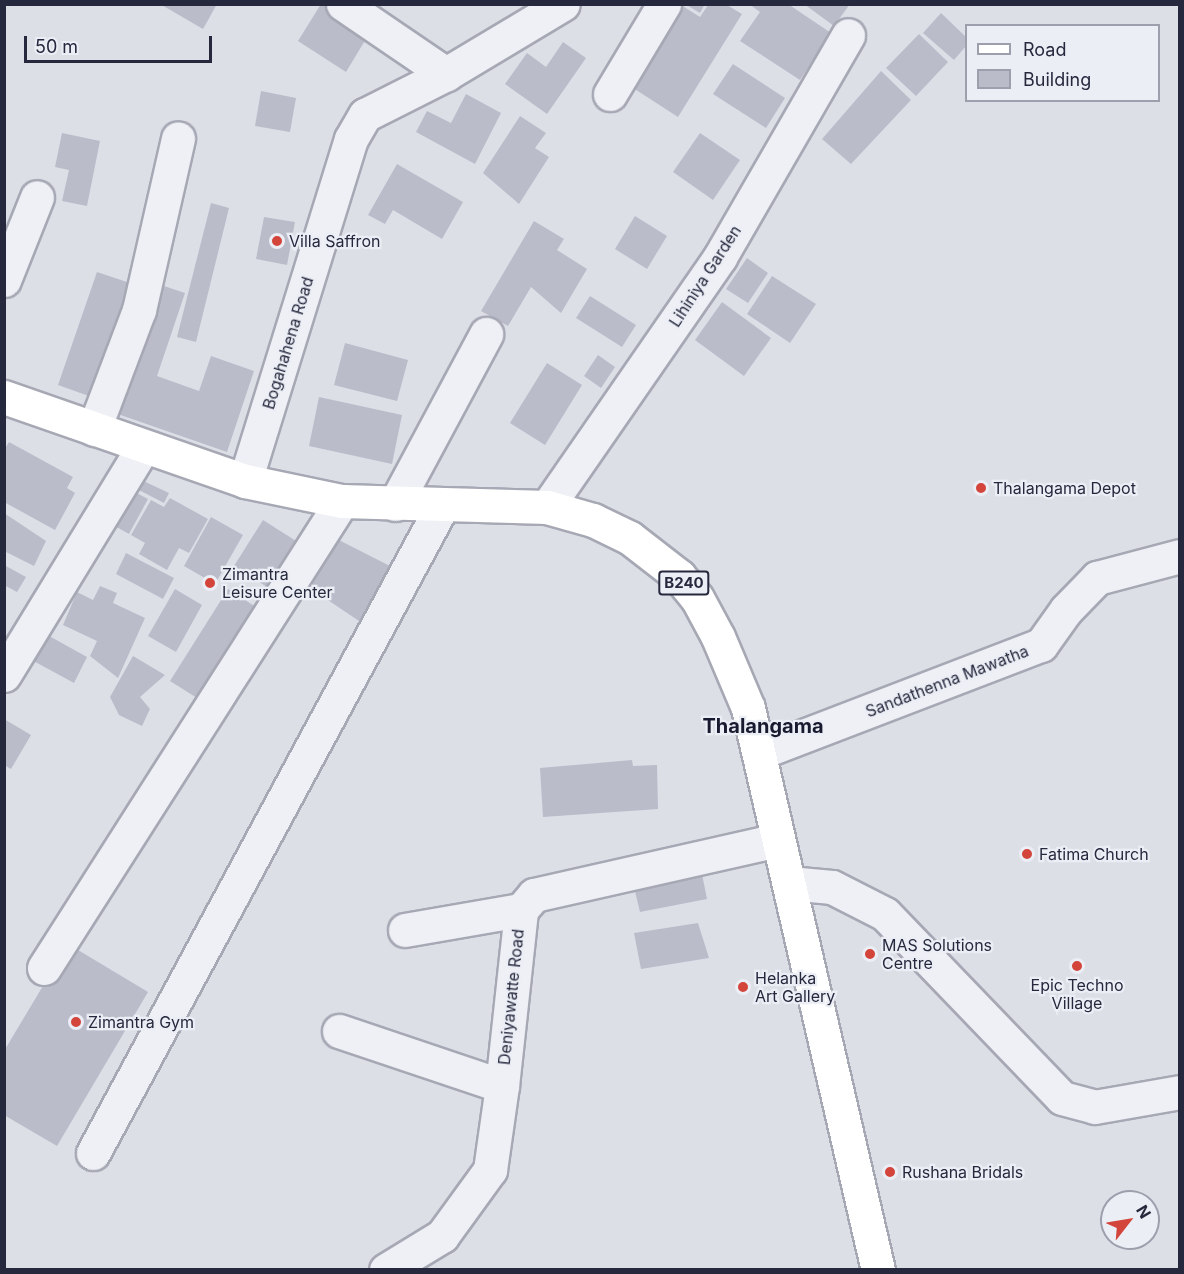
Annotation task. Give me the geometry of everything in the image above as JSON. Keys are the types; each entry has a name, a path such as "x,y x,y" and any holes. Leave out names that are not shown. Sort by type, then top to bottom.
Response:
{"main road":[{"name":"B240","path":"4,397 245,481 342,501 442,506 547,507 592,520 630,538 679,576 697,598 734,671 748,708 878,1269"}],"street":[{"path":"343,4 446,74"},
{"name":"Bogahahena Road","path":"245,481 351,139 365,115 446,74 563,4"},
{"path":"610,94 664,4"},
{"name":"Lihiniya Garden","path":"547,507 720,257 848,35"},
{"path":"94,429 139,310 178,138"},
{"path":"4,280 37,197"},
{"path":"394,504 486,334"},
{"path":"4,675 143,447"},
{"path":"44,968 342,501"},
{"path":"93,1153 442,506"},
{"name":"Sandathenna Mawatha","path":"759,753 1041,645 1066,610 1097,578 1179,556"},
{"name":"Deniyawatte Road","path":"386,1269 442,1236 490,1170 502,1086 520,910 534,895 778,840"},
{"path":"789,883 832,887 885,914 1062,1098 1095,1107 1179,1092"},
{"path":"405,930 520,910"},
{"path":"339,1031 502,1086"}],"building":[{"path":"160,4 217,4 203,29"},
{"path":"321,4 334,4 372,29 346,72 298,41"},
{"path":"685,4 705,4 700,13"},
{"path":"749,4 788,4 831,33 800,80 740,41 760,12"},
{"path":"804,4 850,4 834,26"},
{"path":"681,5 700,17 708,5 727,5 742,14 678,117 630,86"},
{"path":"941,13 965,36 965,47 954,60 923,33"},
{"path":"919,34 948,62 916,96 886,68"},
{"path":"563,42 586,58 547,114 505,84 527,53 546,67"},
{"path":"733,64 785,98 766,128 713,94"},
{"path":"881,71 911,100 851,164 822,139"},
{"path":"261,91 296,98 290,132 255,126"},
{"path":"466,94 501,113 475,164 416,132 427,111 451,123"},
{"path":"520,116 546,133 535,148 549,157 519,204 483,173"},
{"path":"62,133 100,141 87,206 62,201 69,170 55,167"},
{"path":"700,133 740,160 713,200 673,172"},
{"path":"397,164 463,202 442,239 393,210 385,224 368,215"},
{"path":"211,203 229,208 196,342 177,337"},
{"path":"635,216 667,236 647,269 615,249"},
{"path":"264,217 295,222 287,265 256,259"},
{"path":"534,221 564,239 557,250 587,269 561,313 531,287 508,326 481,311"},
{"path":"747,258 768,273 748,303 726,289"},
{"path":"97,272 139,286 100,400 58,385"},
{"path":"772,276 816,304 790,343 747,314"},
{"path":"152,282 185,293 157,376 199,391 211,356 254,371 227,452 109,411"},
{"path":"590,296 636,325 622,347 576,318"},
{"path":"722,302 771,338 744,376 695,340"},
{"path":"345,343 408,360 397,401 334,385"},
{"path":"598,355 615,367 601,388 584,376"},
{"path":"547,363 582,385 545,445 510,423"},
{"path":"319,397 402,415 392,464 309,446"},
{"path":"9,442 73,477 67,488 75,493 55,530 4,502 4,450"},
{"path":"137,478 169,493 164,503 133,487"},
{"path":"131,490 148,499 129,534 113,525"},
{"path":"170,498 208,519 189,553 179,548 167,570 139,554 145,543 131,535 151,500 164,507"},
{"path":"4,513 46,541 34,566 4,551"},
{"path":"211,517 243,535 215,584 184,566"},
{"path":"263,520 304,546 275,592 234,566"},
{"path":"331,536 390,566 362,623 307,586"},
{"path":"126,553 174,578 163,599 116,574"},
{"path":"4,565 26,577 17,592 4,585"},
{"path":"100,586 117,593 113,603 145,618 118,678 90,656 97,641 63,625 77,592 93,600"},
{"path":"175,589 202,605 176,652 148,636"},
{"path":"228,589 262,611 205,703 170,681"},
{"path":"42,632 87,657 74,683 28,658"},
{"path":"133,656 165,675 140,697 150,709 142,726 119,715 110,697"},
{"path":"4,719 31,735 11,769 4,765"},
{"path":"632,760 633,766 657,765 658,809 543,817 540,768"},
{"path":"702,874 707,899 640,912 633,883"},
{"path":"698,923 709,958 641,969 634,933"},
{"name":"Zimantra Gym","path":"68,944 148,992 57,1146 4,1115 4,1051"}],"place":[{"name":"Villa Saffron","path":"277,241"},
{"name":"Thalangama Depot","path":"981,488"},
{"name":"Zimantra Leisure Center","path":"210,583"},
{"name":"Fatima Church","path":"1027,854"},
{"name":"MAS Solutions Centre","path":"870,954"},
{"name":"Epic Techno Village","path":"1077,966"},
{"name":"Helanka Art Gallery","path":"743,987"},
{"name":"Zimantra Gym","path":"76,1022"},
{"name":"Rushana Bridals","path":"890,1172"}],"district":[{"name":"Thalangama","path":"763,726"}]}
